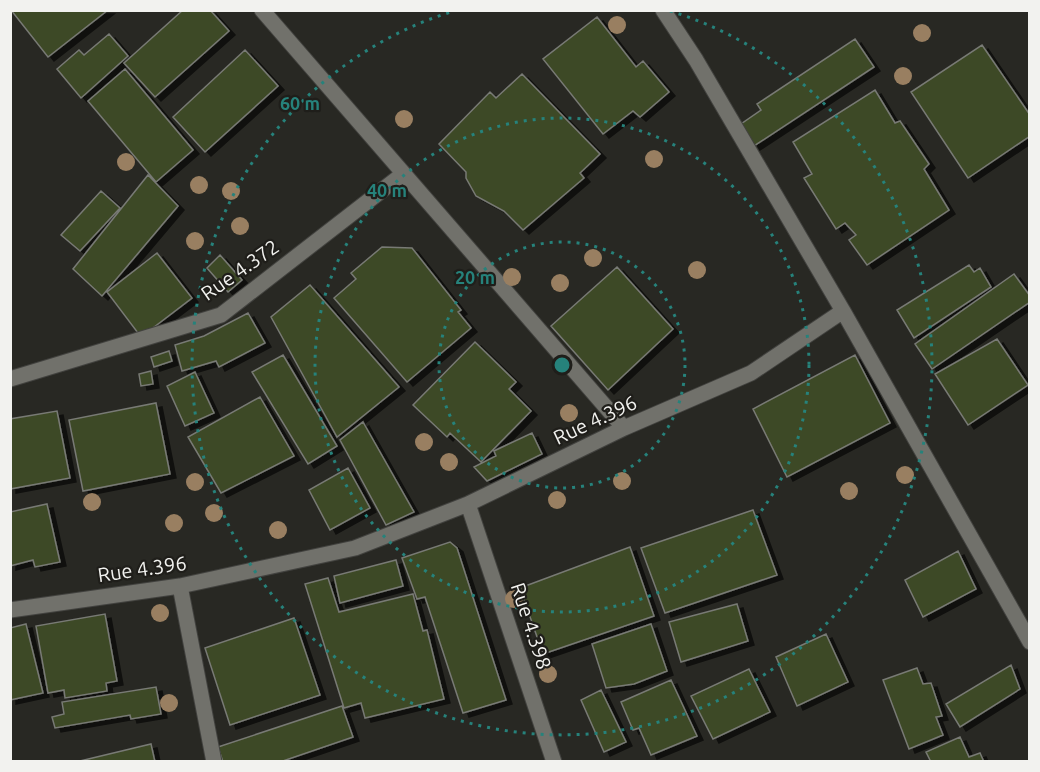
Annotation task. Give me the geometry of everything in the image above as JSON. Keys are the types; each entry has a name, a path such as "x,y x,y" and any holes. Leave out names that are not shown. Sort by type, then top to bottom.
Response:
{"street":[{"path":"262,10 624,428"},
{"path":"663,10 696,60 843,311 1029,642"},
{"name":"Rue 4.372","path":"10,379 221,315 403,174"},
{"name":"Rue 4.396","path":"10,610 180,586 355,548 468,504 624,428 751,373 843,311"},
{"name":"Rue 4.398","path":"468,504 554,762"},
{"path":"180,586 214,762"}],"building":[{"path":"11,10 108,10 48,57"},
{"path":"183,10 210,10 229,31 155,97 124,63"},
{"path":"597,17 636,67 643,61 669,92 640,117 633,111 603,134 543,59"},
{"path":"109,34 128,56 81,98 57,69 79,50 84,55"},
{"path":"855,39 874,67 754,146 741,124 761,110 757,104"},
{"path":"982,45 1030,115 1030,136 968,178 911,92"},
{"path":"245,50 278,86 205,152 173,117"},
{"path":"125,69 193,150 156,182 88,101"},
{"path":"522,74 600,154 580,173 584,178 523,230 504,211 476,196 466,178 466,172 439,144 490,92 496,98"},
{"path":"875,90 895,123 900,121 929,164 924,169 949,210 867,265 849,240 856,235 845,223 836,229 804,178 812,174 793,142"},
{"path":"148,175 178,206 102,296 73,269"},
{"path":"101,191 120,208 80,251 61,235"},
{"path":"382,247 412,248 461,310 458,312 471,328 407,382 334,298 356,279 351,273"},
{"path":"157,253 192,298 141,337 107,292"},
{"path":"220,255 242,280 228,292 207,268"},
{"path":"969,265 974,272 980,268 991,287 914,338 897,310"},
{"path":"617,267 673,329 608,390 551,326"},
{"path":"1014,274 1030,296 1030,302 932,369 915,344"},
{"path":"310,285 399,387 337,437 271,317"},
{"path":"248,313 265,343 219,367 216,361 182,371 175,345 204,336"},
{"path":"997,339 1028,385 968,425 935,374"},
{"path":"475,342 516,382 509,389 531,411 481,462 450,433 447,437 413,405"},
{"path":"169,351 172,361 154,367 151,357"},
{"path":"283,355 337,446 308,464 252,372"},
{"path":"855,355 890,423 787,477 753,409"},
{"path":"151,371 153,384 141,386 139,374"},
{"path":"195,372 214,413 185,426 167,386"},
{"path":"260,397 294,456 221,493 188,437"},
{"path":"156,403 170,474 83,491 69,420"},
{"path":"57,411 70,478 10,489 10,419"},
{"path":"363,422 414,512 386,525 340,440"},
{"path":"532,433 542,454 487,481 474,467 496,456 494,451"},
{"path":"348,468 370,508 330,530 309,490"},
{"path":"47,504 60,562 35,567 33,560 10,566 10,512"},
{"path":"753,510 777,575 665,613 641,548"},
{"path":"450,542 457,548 506,700 463,713 425,597 417,599 402,558"},
{"path":"630,547 654,616 543,654 520,588"},
{"path":"958,551 976,589 923,617 905,580"},
{"path":"396,560 403,586 340,603 334,576"},
{"path":"328,578 339,612 413,594 423,631 427,630 444,699 365,718 361,703 344,708 305,584"},
{"path":"737,604 748,641 681,662 669,622"},
{"path":"105,614 117,681 106,683 107,691 65,698 64,690 48,693 36,626"},
{"path":"294,618 320,695 230,725 205,648"},
{"path":"26,624 43,693 10,700 10,628"},
{"path":"651,624 667,671 634,684 606,688 592,644"},
{"path":"826,634 848,682 797,706 776,657"},
{"path":"1011,665 1020,689 960,727 946,704"},
{"path":"917,668 923,684 931,683 942,716 936,717 943,735 909,749 883,680"},
{"path":"749,669 770,712 713,739 691,696"},
{"path":"671,680 697,736 651,755 639,728 633,730 621,702"},
{"path":"156,687 161,714 131,719 130,715 55,728 52,717 64,714 62,702"},
{"path":"601,690 626,742 604,752 581,700"},
{"path":"342,706 353,737 280,762 223,762 218,747"},
{"path":"960,737 969,757 980,753 984,762 931,762 926,752"},
{"path":"151,744 155,762 80,761"}]}
